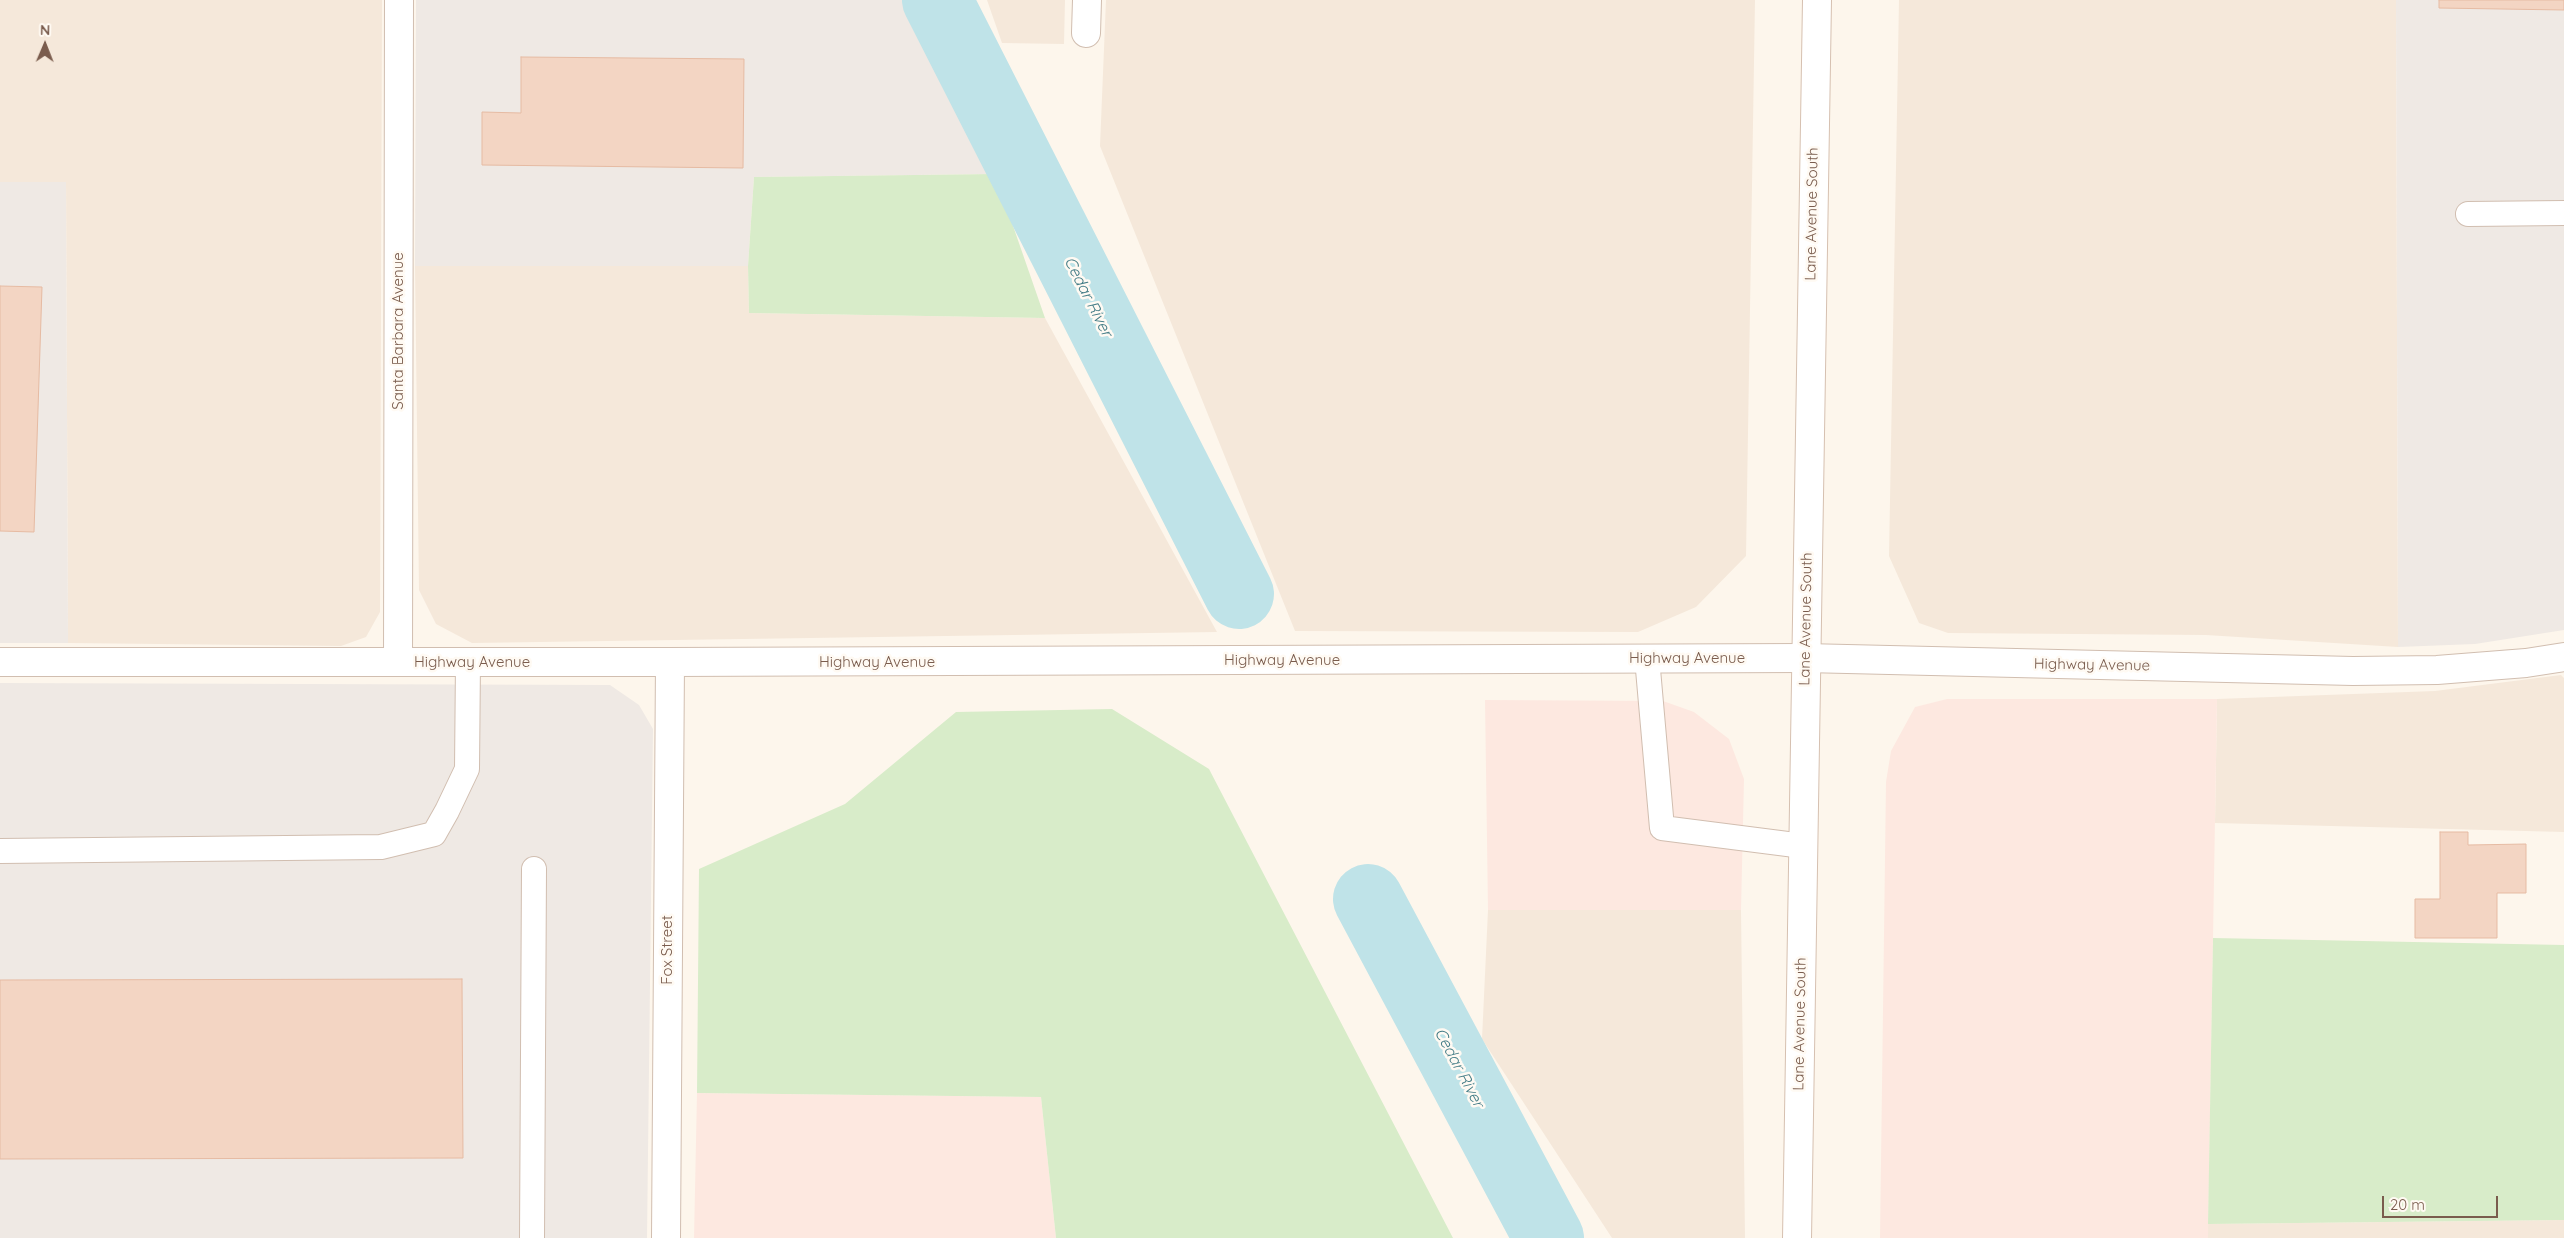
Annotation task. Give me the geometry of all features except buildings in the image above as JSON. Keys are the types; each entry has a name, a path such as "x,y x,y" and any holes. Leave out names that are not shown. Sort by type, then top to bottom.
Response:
{"street":[{"name":"Santa Barbara Avenue","path":"398,662 399,0"},
{"path":"1086,33 1087,0"},
{"name":"Lane Avenue South","path":"1797,1238 1817,0"},
{"name":"Highway Avenue","path":"0,662 1805,658 2353,671 2438,670 2526,663 2564,657"},
{"name":"Fox Street","path":"666,1238 670,662"}],"lane":[{"path":"2468,214 2564,213"},
{"path":"1647,658 1662,828 1803,846"},
{"path":"0,851 381,847 434,834 448,810 467,769 468,662"},
{"path":"532,1238 534,869"}],"shaded area":[{"path":"0,0 382,0 380,612 366,637 341,646 68,643 66,182 0,182"},
{"path":"416,0 910,0 995,174 754,177 748,266 415,266"},
{"path":"987,0 1065,0 1064,44 1002,43"},
{"path":"1106,0 1755,0 1746,556 1696,607 1638,632 1295,631 1100,146"},
{"path":"1899,0 2396,0 2398,647 2206,635 1948,633 1919,623 1889,556"},
{"path":"2396,0 2564,0 2564,630 2475,644 2398,647"},
{"path":"0,182 66,182 68,643 0,643"},
{"path":"415,266 748,266 749,313 1045,318 1217,632 472,643 436,624 419,590"},
{"path":"2561,675 2564,678 2564,832 2215,823 2217,699 2435,691"},
{"path":"0,683 610,685 639,705 653,729 647,1238 0,1238"},
{"path":"1947,699 2217,699 2208,1238 1880,1238 1886,782 1891,751 1915,707"},
{"path":"1485,700 1663,701 1694,712 1729,739 1744,779 1741,910 1488,910"},
{"path":"1488,910 1741,910 1745,1238 1612,1238 1482,1039"},
{"path":"697,1093 1041,1097 1056,1238 694,1238"},
{"path":"2564,1220 2564,1238 2208,1238 2208,1224"}],"green space":[{"path":"995,174 1045,318 749,313 748,266 754,177"},
{"path":"1112,709 1209,769 1453,1238 1056,1238 1041,1097 697,1093 699,869 845,804 956,712"},
{"path":"2213,938 2564,945 2564,1220 2208,1224"}],"waterway":[{"name":"Cedar River","path":"937,0 1239,594"},
{"name":"Cedar River","path":"1368,899 1549,1238"}]}
